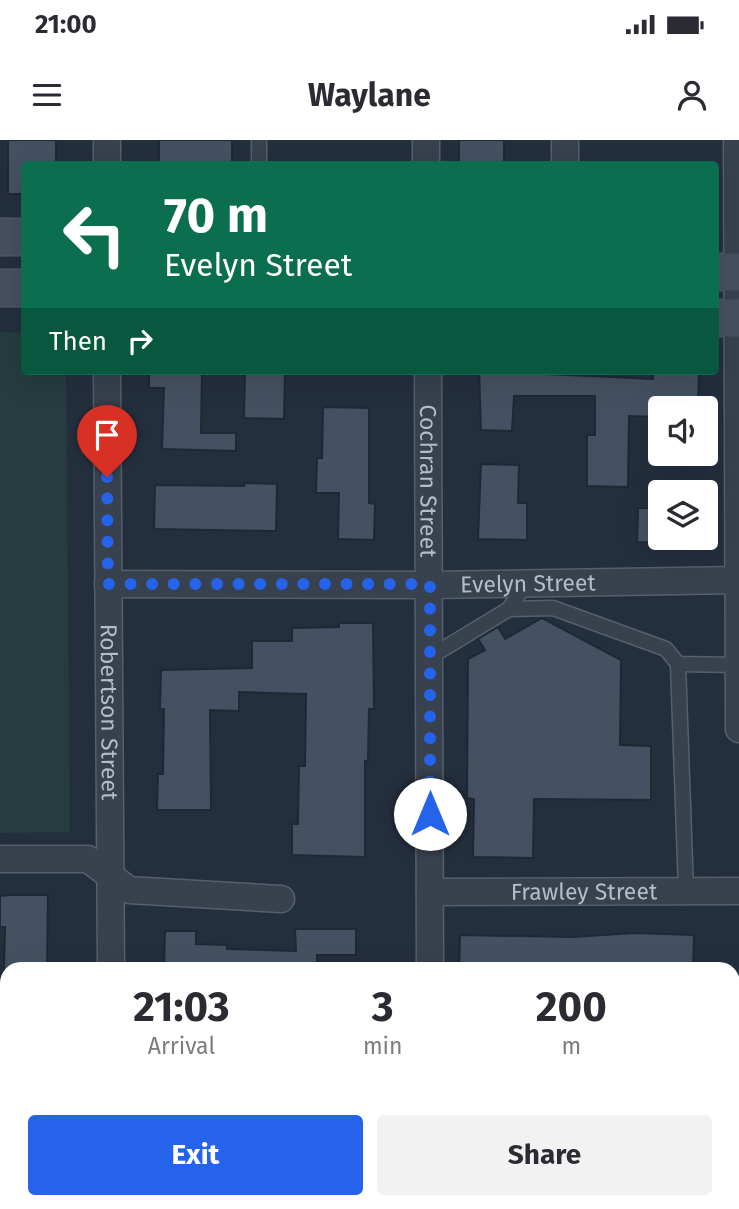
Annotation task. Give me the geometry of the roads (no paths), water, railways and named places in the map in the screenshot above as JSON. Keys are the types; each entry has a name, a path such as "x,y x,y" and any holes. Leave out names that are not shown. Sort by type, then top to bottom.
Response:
{"main road":[{"path":"0,237 21,237"},
{"path":"0,288 21,288"}],"street":[{"path":"107,140 107,161"},
{"path":"426,140 426,161"},
{"path":"565,140 565,161"},
{"path":"737,140 731,318 739,729"},
{"name":"Robertson Street","path":"107,375 111,962"},
{"name":"Cochran Street","path":"428,375 430,962"},
{"name":"Evelyn Street","path":"108,584 738,580"},
{"path":"0,859 88,859 130,890 281,900"},
{"name":"Frawley Street","path":"430,892 739,891"}],"lane":[{"path":"259,140 259,161"},
{"path":"430,657 509,609 526,583"},
{"path":"509,609 553,608 666,649 678,664 686,891"},
{"path":"678,664 738,665"}]}
